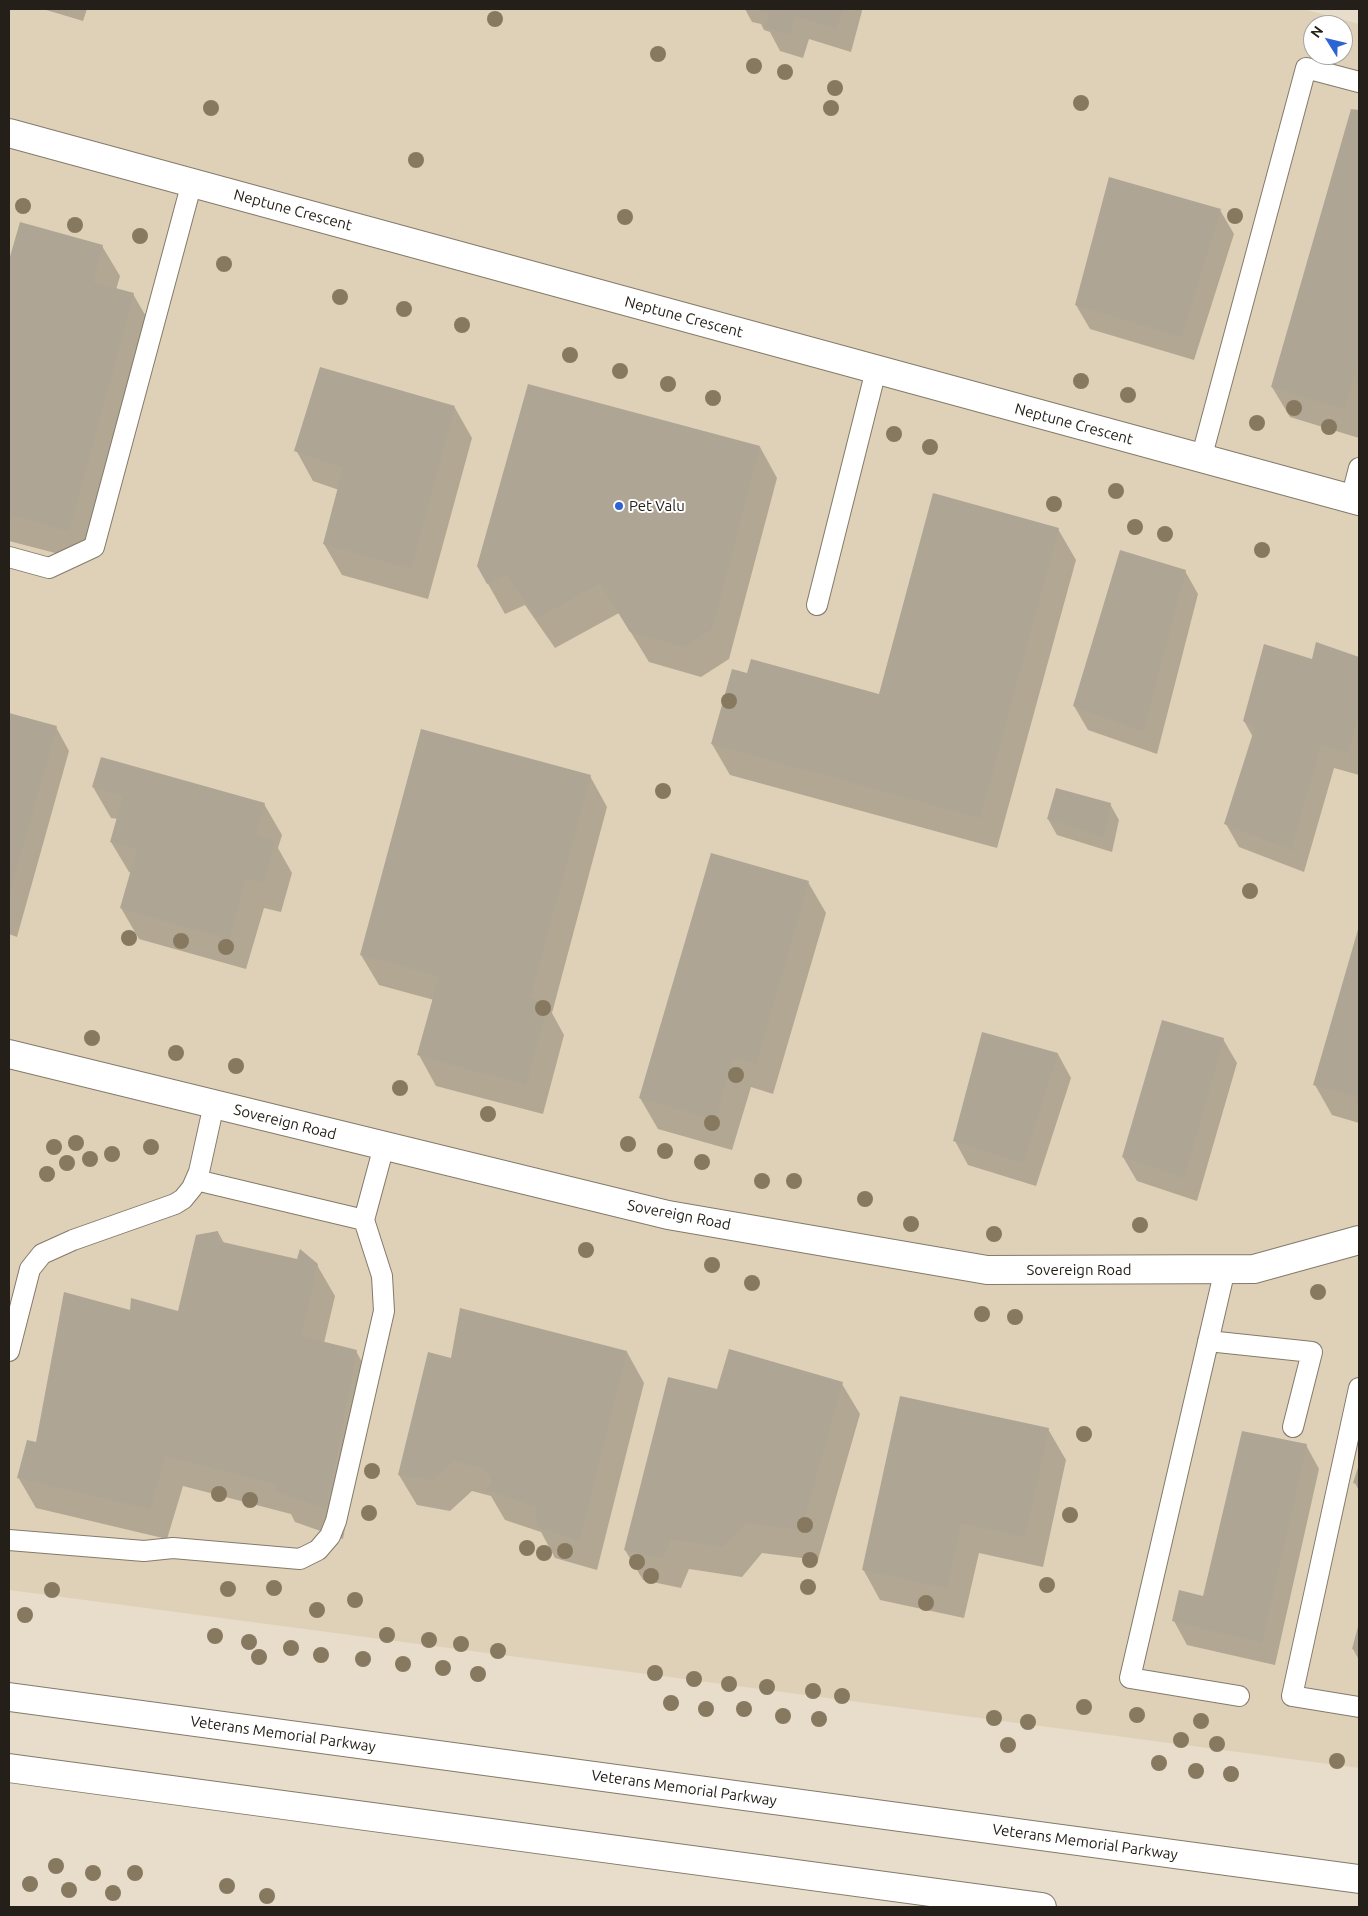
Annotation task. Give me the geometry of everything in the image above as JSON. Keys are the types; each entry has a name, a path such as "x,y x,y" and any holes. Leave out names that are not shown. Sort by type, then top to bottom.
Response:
{"main road":[{"name":"Neptune Crescent","path":"9,133 1355,500"},
{"name":"Sovereign Road","path":"9,1054 668,1215 986,1270 1254,1269 1359,1240"},
{"name":"Veterans Memorial Parkway","path":"9,1697 1359,1879"},
{"path":"9,1768 1042,1907"}],"lane":[{"path":"1201,459 1306,68 1359,82"},
{"path":"9,557 49,568 94,546 192,182"},
{"path":"817,605 876,370"},
{"path":"1355,500 1359,468"},
{"path":"9,1351 30,1269 42,1254 64,1243 175,1204 183,1199 196,1180 214,1104"},
{"path":"9,1540 144,1551 173,1548 300,1559 318,1550 330,1536 336,1521 384,1311 382,1276 364,1220 384,1146"},
{"path":"196,1180 364,1220"},
{"path":"1225,1269 1130,1678 1239,1696"},
{"path":"1208,1341 1312,1352 1293,1427"},
{"path":"1359,1388 1292,1696 1359,1707"}],"shaded area":[{"path":"9,9 1303,9 1325,15 1303,15 1303,65 1353,65 1353,22 1359,24 1359,1768 9,1590"}],"building":[{"path":"756,9 843,9 837,29 796,16 790,35 765,27 770,13"},
{"path":"1351,109 1359,110 1359,358 1344,409 1271,387"},
{"path":"1109,177 1221,209 1181,337 1075,305"},
{"path":"20,222 103,245 93,282 134,293 69,531 9,515 9,260"},
{"path":"320,367 455,406 411,569 323,544 343,468 294,451"},
{"name":"Pet Valu","path":"528,384 760,446 712,629 684,647 630,632 600,583 537,618 507,575 487,584 477,566"},
{"path":"933,493 1059,528 980,818 711,744 732,669 747,673 751,659 879,694"},
{"path":"1120,550 1186,570 1143,732 1073,706"},
{"path":"1316,642 1359,657 1359,710 1348,753 1321,745 1291,850 1224,824 1255,727 1243,721 1264,644 1312,659"},
{"path":"9,713 57,726 9,894"},
{"path":"421,729 591,775 530,998 548,1003 526,1085 417,1055 439,976 360,955"},
{"path":"101,757 265,803 256,835 275,841 264,883 246,878 229,940 120,908 137,849 110,842 123,796 92,787"},
{"path":"1056,788 1111,803 1104,837 1047,819"},
{"path":"711,853 809,881 756,1064 733,1057 715,1120 639,1098"},
{"path":"1359,926 1359,1098 1313,1085"},
{"path":"1162,1020 1224,1038 1184,1178 1122,1157"},
{"path":"982,1032 1058,1053 1023,1163 953,1141"},
{"path":"218,1231 218,1241 297,1259 300,1249 318,1264 301,1336 357,1350 326,1509 276,1492 278,1485 165,1456 150,1509 17,1478 27,1440 36,1442 64,1292 130,1310 131,1298 178,1311 196,1235"},
{"path":"460,1308 627,1351 580,1540 537,1527 536,1507 486,1490 492,1481 484,1469 454,1461 433,1480 398,1475 428,1352 451,1358"},
{"path":"729,1349 843,1382 801,1530 745,1523 724,1547 671,1539 663,1558 624,1550 668,1377 717,1389"},
{"path":"900,1396 1049,1428 1025,1537 961,1523 947,1588 862,1570"},
{"path":"1242,1431 1307,1444 1262,1643 1172,1621 1179,1590 1203,1596"},
{"path":"1359,1464 1359,1485 1353,1483"},
{"path":"1359,1623 1359,1651 1352,1649"}],"place":[{"name":"Pet Valu","path":"619,506"}]}
